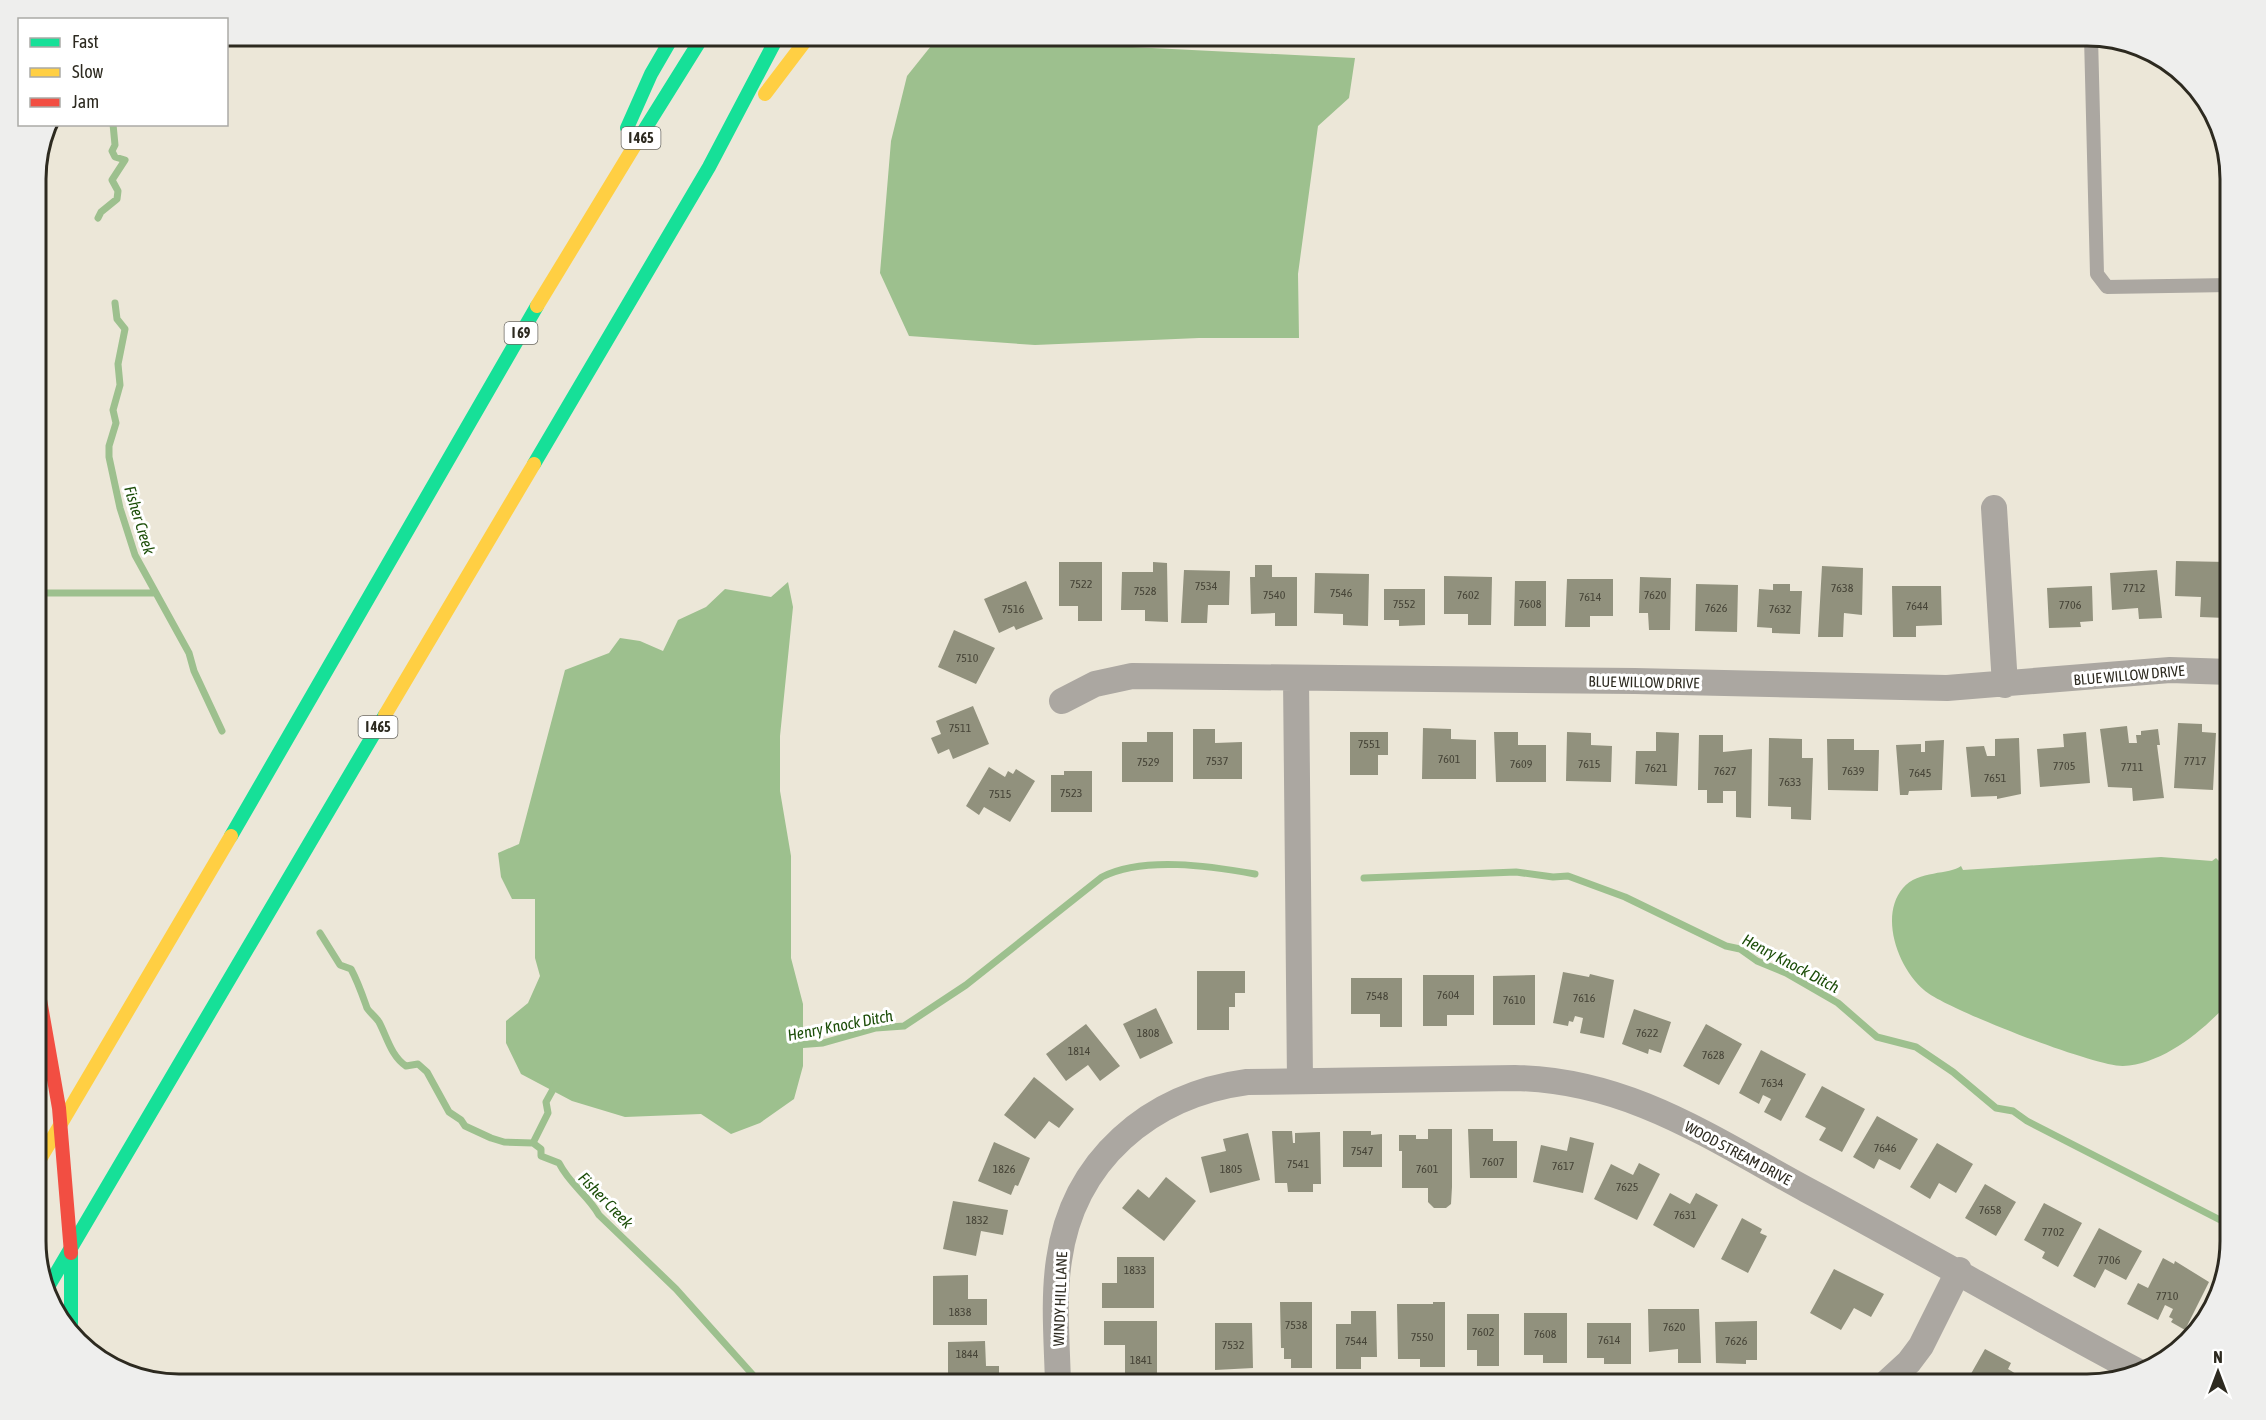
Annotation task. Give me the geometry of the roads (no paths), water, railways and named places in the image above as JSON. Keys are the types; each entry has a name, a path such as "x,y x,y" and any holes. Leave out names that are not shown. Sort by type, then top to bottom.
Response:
{"highway":[{"path":"576,240 651,74 667,46"},
{"name":"I 465","path":"576,240 697,46"},
{"name":"I 465","path":"53,1279 709,167 773,46"},
{"path":"709,167 800,46"},
{"name":"I 69","path":"47,1148 188,911 576,240"},
{"path":"47,1036 60,1106 64,1146 70,1316"}],"street":[{"path":"1994,508 2005,685"},
{"name":"BLUE WILLOW DRIVE","path":"1062,701 1095,684 1132,676 1635,681 1861,687 2005,685 2170,670 2220,672"},
{"path":"1296,678 1300,1081"},
{"name":"WOOD STREAM DRIVE","path":"1300,1081 1539,1078 1597,1087 1662,1112 1959,1270 2129,1366"},
{"name":"WINDY HILL LANE","path":"1058,1374 1057,1288 1061,1247 1077,1200 1104,1157 1134,1127 1177,1100 1223,1085 1300,1081"},
{"path":"1896,1374 1921,1346 1959,1270"}],"lane":[{"path":"2091,46 2097,274 2107,286 2220,285"}],"waterway":[{"name":"Fisher Creek","path":"98,218 101,212 117,199 118,191 112,180 125,160 115,157 112,151 115,145 113,126"},
{"name":"Fisher Creek","path":"115,303 117,319 125,329 118,364 120,385 113,410 116,423 109,446 109,457 120,508 135,555 189,653 194,671 222,731"},
{"path":"47,593 154,593"},
{"name":"Henry Knock Ditch","path":"796,1045 823,1043 876,1028 904,1026 966,985 1102,877 1118,871 1137,867 1177,865 1255,874"},
{"name":"Henry Knock Ditch","path":"1364,878 1516,872 1553,877 1568,876 1625,897 1726,946 1740,949 1757,961 1786,973 1838,1003 1877,1037 1916,1047 1953,1072 1996,1108 2013,1111 2027,1121 2220,1220"},
{"name":"Fisher Creek","path":"320,933 340,965 351,969 367,1008 379,1022 397,1057 406,1066 418,1064 427,1072 449,1112 461,1120 465,1126 491,1138 504,1142 533,1143 541,1149 541,1156 559,1163 568,1178 599,1215 676,1289 752,1374"},
{"name":"Henry Knock Ditch","path":"533,1143 548,1113 546,1102 556,1084"}]}
